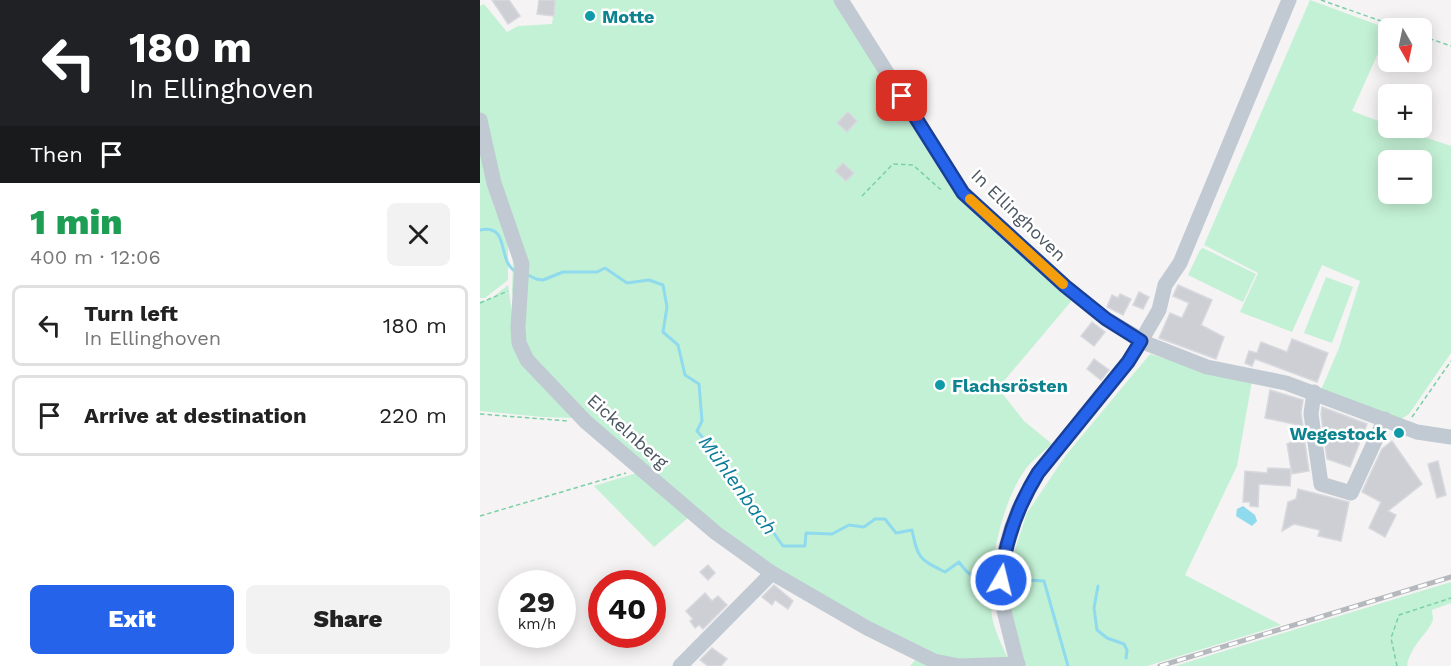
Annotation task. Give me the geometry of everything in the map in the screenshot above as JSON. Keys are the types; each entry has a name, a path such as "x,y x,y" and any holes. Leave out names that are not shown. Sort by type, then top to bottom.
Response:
{"street":[{"name":"In Ellinghoven","path":"841,0 963,193 1072,292 1106,319 1141,341 1207,367 1286,383 1417,432 1451,437"},
{"path":"1141,341 1159,310 1165,285 1180,263 1288,0"},
{"name":"Eickelnberg","path":"480,120 494,183 522,264 519,343 527,360 586,422 716,533 772,573 867,628 934,661 959,666 1018,665 1001,599 1003,558 1011,529 1019,508 1038,473 1128,362 1141,341"},
{"path":"1314,392 1311,414 1321,484 1351,493 1385,419"},
{"path":"680,666 772,573"}],"path":[{"path":"1321,0 1378,20"},
{"path":"1432,39 1451,46"},
{"path":"862,196 892,164 914,165 940,189 963,193"},
{"path":"480,303 506,293 521,281"},
{"path":"1405,427 1451,361"},
{"path":"480,414 586,422"},
{"path":"480,516 640,469"},
{"path":"1397,666 1391,638 1399,615 1451,598"}],"green space":[{"path":"555,0 835,0 950,183 1074,298 998,388 1024,421 1052,444 1028,466 1018,481 1009,499 996,544 990,591 991,611 997,633 1012,666 910,666 918,657 722,533 532,366 517,322 512,291 513,257 480,132 480,6 484,4 507,32 518,26 552,24"},
{"path":"1310,0 1378,25 1378,53 1352,111 1378,121 1378,138 1427,138 1451,146 1451,353 1409,414 1398,421 1321,390 1339,348 1360,281 1322,265 1292,332 1240,312 1258,273 1204,245"},
{"path":"480,152 495,210 508,236 508,280 485,298 480,298"},
{"path":"1203,248 1256,274 1243,302 1188,275"},
{"path":"1326,277 1353,287 1332,343 1304,333"},
{"path":"508,285 516,343 574,418 480,411 480,301 489,300"},
{"path":"1150,354 1220,375 1252,381 1237,466 1185,575 1281,625 1147,666 1014,666 1010,606 1012,575 1014,553 1027,513 1066,455"},
{"path":"640,472 690,516 654,547 594,486"},
{"path":"1451,582 1451,603 1432,610 1431,624 1412,652 1407,666 1175,666"}],"water":[{"path":"1243,506 1255,515 1257,521 1252,526 1236,516 1237,509"}],"building":[{"path":"492,0 509,0 520,16 508,24"},
{"path":"539,0 555,0 554,16 537,14"},
{"path":"848,112 857,121 847,132 837,123"},
{"path":"843,163 854,173 846,181 835,171"},
{"path":"1178,285 1212,300 1201,325 1224,337 1216,359 1159,338 1170,313 1182,318 1189,303 1173,296"},
{"path":"1139,292 1149,297 1143,309 1133,305"},
{"path":"1120,294 1131,299 1123,315 1107,307 1112,295 1118,298"},
{"path":"1092,322 1105,332 1094,346 1081,336"},
{"path":"1292,339 1328,353 1317,382 1255,359 1252,366 1245,363 1249,351 1257,353 1261,342 1287,352"},
{"path":"1094,359 1109,370 1101,380 1087,369"},
{"path":"1270,390 1303,400 1301,413 1303,426 1265,418"},
{"path":"1322,407 1367,424 1350,467 1327,459"},
{"path":"1304,436 1309,471 1292,474 1287,444"},
{"path":"1392,441 1422,484 1388,511 1396,515 1385,537 1369,528 1381,502 1362,492 1382,449"},
{"path":"1438,461 1446,495 1437,498 1428,464"},
{"path":"1268,468 1291,469 1290,486 1259,484 1258,507 1250,506 1250,502 1243,502 1245,471 1267,473"},
{"path":"1298,489 1349,502 1341,541 1318,536 1320,530 1294,524 1282,531 1288,502 1296,499"},
{"path":"708,565 715,573 708,580 700,572"},
{"path":"774,585 793,601 788,609 775,600 772,605 762,597"},
{"path":"705,593 712,601 718,596 727,605 703,629 699,625 695,628 690,621 693,619 686,611"},
{"path":"712,648 727,659 721,666 708,666 700,660"}],"waterway":[{"name":"Mühlenbach","path":"480,230 496,232 500,237 506,260 516,272"},
{"name":"Mühlenbach","path":"528,275 543,280 563,272 597,272 605,268 627,283 649,280 663,285 667,307 663,332 678,345 685,375 699,384 702,421 697,431 717,454 783,546 805,546 806,533 832,534 849,525 864,527 875,519 885,519 896,533 912,530 918,553 930,564 945,572 959,562 970,574 986,577"},
{"name":"Mühlenbach","path":"1011,579 1044,581 1068,666"},
{"path":"1098,586 1094,608 1097,630 1107,638 1124,644 1127,650 1126,658"}],"railway":[{"path":"1160,666 1451,577"}],"slow traffic":[{"path":"970,199 1063,284"}],"place":[{"name":"Motte","path":"590,16"},
{"name":"Flachsrösten","path":"940,385"},
{"name":"Wegestock","path":"1399,433"}],"route":[{"path":"902,96 963,193 1065,286 1106,319 1141,341 1128,362 1038,473 1027,491 1011,529 1003,558 1001,580"}]}
